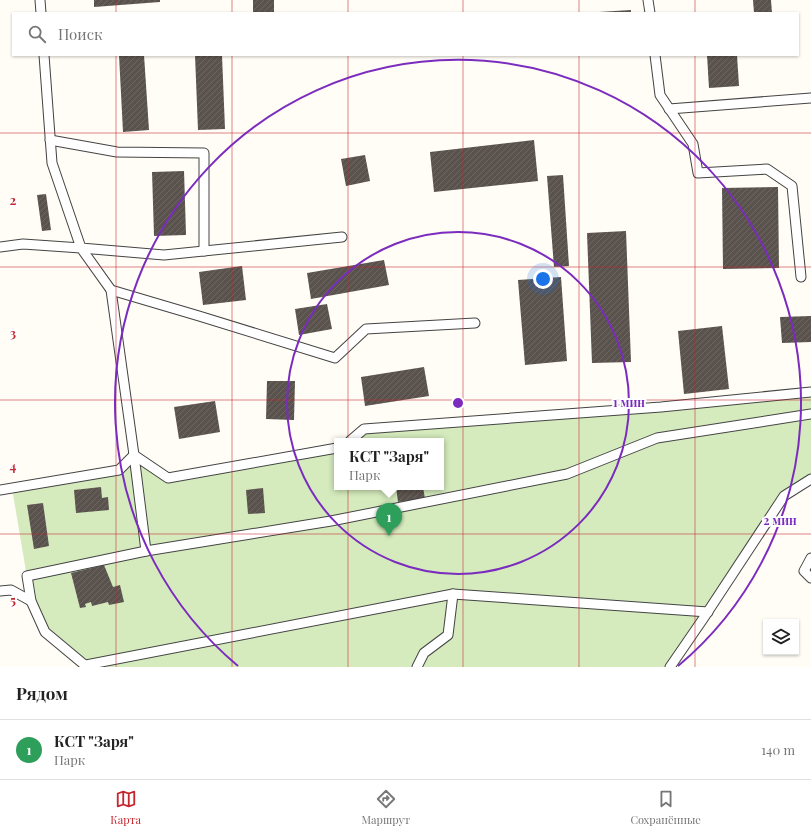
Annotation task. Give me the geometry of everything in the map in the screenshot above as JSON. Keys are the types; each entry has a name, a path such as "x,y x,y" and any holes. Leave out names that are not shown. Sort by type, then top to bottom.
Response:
{"lane":[{"path":"40,0 41,12"},
{"path":"648,0 650,12"},
{"path":"44,56 52,163 81,248 111,290 146,551"},
{"path":"655,56 660,95 693,144 698,173 767,169 792,186 801,277"},
{"path":"669,109 811,98"},
{"path":"50,140 117,152 204,153 204,251"},
{"path":"0,247 23,244 164,255 342,237"},
{"path":"111,290 335,358 366,329 475,323"},
{"path":"354,438 364,429 661,407 811,392"},
{"path":"708,612 453,594 86,666 45,632 31,601 27,576 146,551 330,521 567,474 657,438 811,414"},
{"path":"134,455 168,478 334,449"},
{"path":"0,490 119,470 134,455"},
{"path":"670,667 784,496 811,479"},
{"path":"811,558 804,571 811,578"},
{"path":"0,591 11,590 31,601"},
{"path":"417,667 424,653 448,635 453,594"}],"green space":[{"path":"811,392 811,479 784,496 670,667 87,667 45,632 31,601 12,488 119,470 134,455 168,478 334,449 334,490 444,490 444,438 354,438 364,429"}],"building":[{"path":"94,0 160,0 160,2 94,7"},
{"path":"253,0 274,0 274,12 253,12"},
{"path":"753,0 771,0 772,12 754,12"},
{"path":"631,10 631,12 599,12"},
{"path":"119,56 144,56 149,130 123,132"},
{"path":"195,56 222,56 225,129 198,130"},
{"path":"707,56 737,56 739,86 709,88"},
{"path":"534,140 538,181 434,192 430,152"},
{"path":"365,155 370,181 346,186 341,159"},
{"path":"184,171 186,235 154,236 152,172"},
{"path":"563,175 569,266 554,267 547,176"},
{"path":"778,187 779,268 723,269 722,188"},
{"path":"46,194 51,230 42,231 37,195"},
{"path":"626,231 631,362 592,363 587,233"},
{"path":"384,260 389,285 311,299 307,273"},
{"path":"242,266 246,300 203,305 199,272"},
{"path":"561,277 567,361 525,365 518,280"},
{"path":"327,304 332,329 299,335 295,309"},
{"path":"811,316 811,342 782,343 780,317"},
{"path":"722,326 729,389 684,394 678,331"},
{"path":"424,367 429,396 365,406 361,377"},
{"path":"267,381 295,381 294,420 266,419"},
{"path":"215,401 220,432 179,439 174,407"},
{"path":"101,487 102,498 108,497 109,510 76,513 74,490"},
{"path":"263,488 265,513 248,514 246,490"},
{"path":"396,490 424,490 425,499 398,502"},
{"path":"43,503 49,546 34,549 27,505"},
{"path":"104,565 113,587 120,585 124,602 109,605 108,602 92,606 91,602 85,604 86,607 80,608 71,573"}],"place":[{"name":"КСТ \"Заря\"","path":"389,536"}]}
